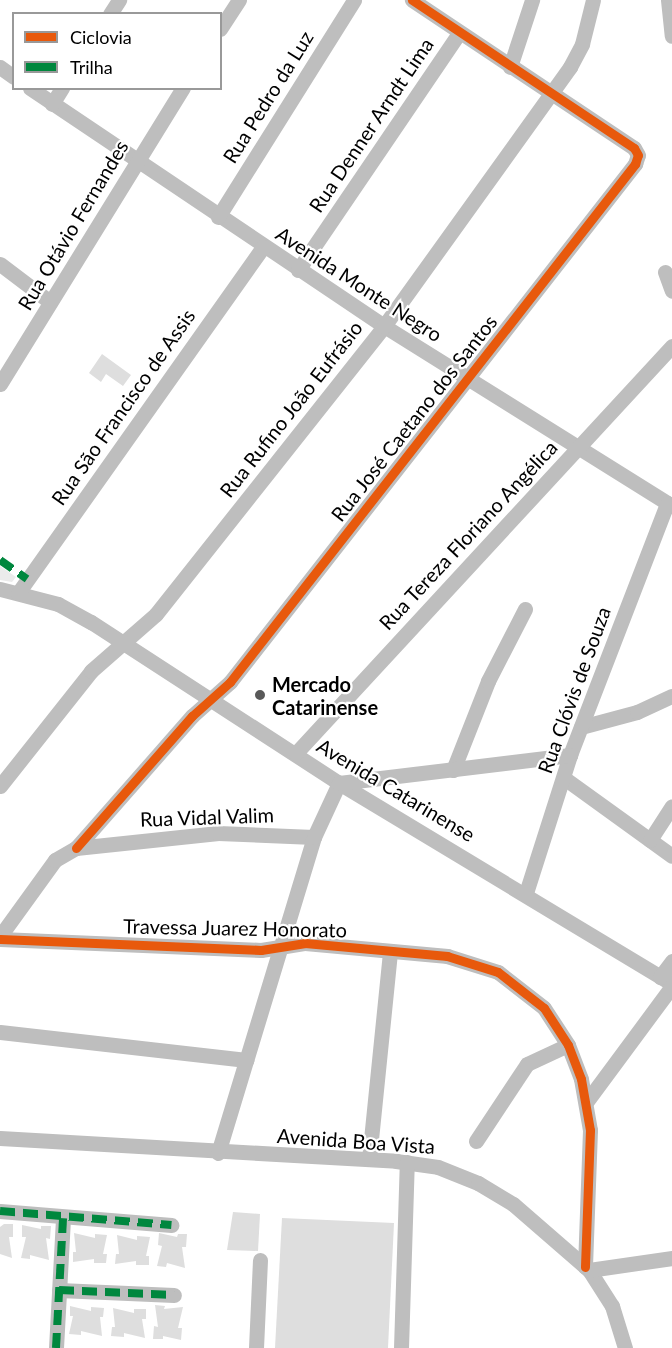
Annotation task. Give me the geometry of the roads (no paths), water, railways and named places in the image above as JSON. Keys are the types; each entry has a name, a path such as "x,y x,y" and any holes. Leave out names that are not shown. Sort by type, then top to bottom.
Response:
{"street":[{"path":"222,26 239,0"},
{"name":"Rua Pedro da Luz","path":"218,217 354,0"},
{"path":"412,0 550,94"},
{"path":"510,68 532,0"},
{"name":"Rua Rufino João Eufrásio","path":"0,786 92,671 156,614 384,327 578,55 593,0"},
{"path":"669,0 672,36"},
{"name":"Rua Denner Arndt Lima","path":"298,270 459,33"},
{"name":"Avenida Monte Negro","path":"33,90 136,162 384,327 670,504"},
{"path":"52,104 61,90"},
{"name":"Rua Otávio Fernandes","path":"0,384 182,90"},
{"name":"Rua José Caetano dos Santos","path":"76,848 192,716 214,700 468,379 638,155 634,148 550,94"},
{"name":"Rua São Francisco de Assis","path":"18,592 263,247"},
{"path":"0,264 50,302"},
{"path":"665,272 672,291"},
{"name":"Rua Tereza Floriano Angélica","path":"296,753 672,346"},
{"name":"Rua Clóvis de Souza","path":"526,893 580,727 670,504"},
{"name":"Avenida Catarinense","path":"0,589 18,592 65,607 214,700 339,783 526,893 668,982"},
{"path":"453,770 488,681 525,609"},
{"path":"580,727 621,717 672,696"},
{"path":"218,1153 314,837 339,783 570,755"},
{"path":"564,778 672,856"},
{"path":"650,840 672,806"},
{"name":"Rua Vidal Valim","path":"0,938 55,860 76,848 218,833 314,837"},
{"name":"Travessa Juarez Honorato","path":"0,938 261,950 304,943 466,960 498,972 544,1008 568,1045 587,1101 590,1158 587,1269"},
{"path":"369,1159 390,951"},
{"path":"587,1101 668,982 672,961"},
{"path":"0,1032 246,1060"},
{"path":"476,1141 527,1064 568,1045"},
{"name":"Avenida Boa Vista","path":"0,1138 218,1153 369,1159 407,1162 448,1170 498,1194 587,1269 612,1306 625,1348"},
{"path":"401,1348 407,1162"},
{"path":"0,1211 63,1218 171,1225"},
{"path":"56,1348 63,1218"},
{"path":"587,1269 672,1258"},
{"path":"256,1348 260,1260"},
{"path":"59,1290 174,1295"}],"place":[{"name":"Mercado Catarinense","path":"260,695"}]}
